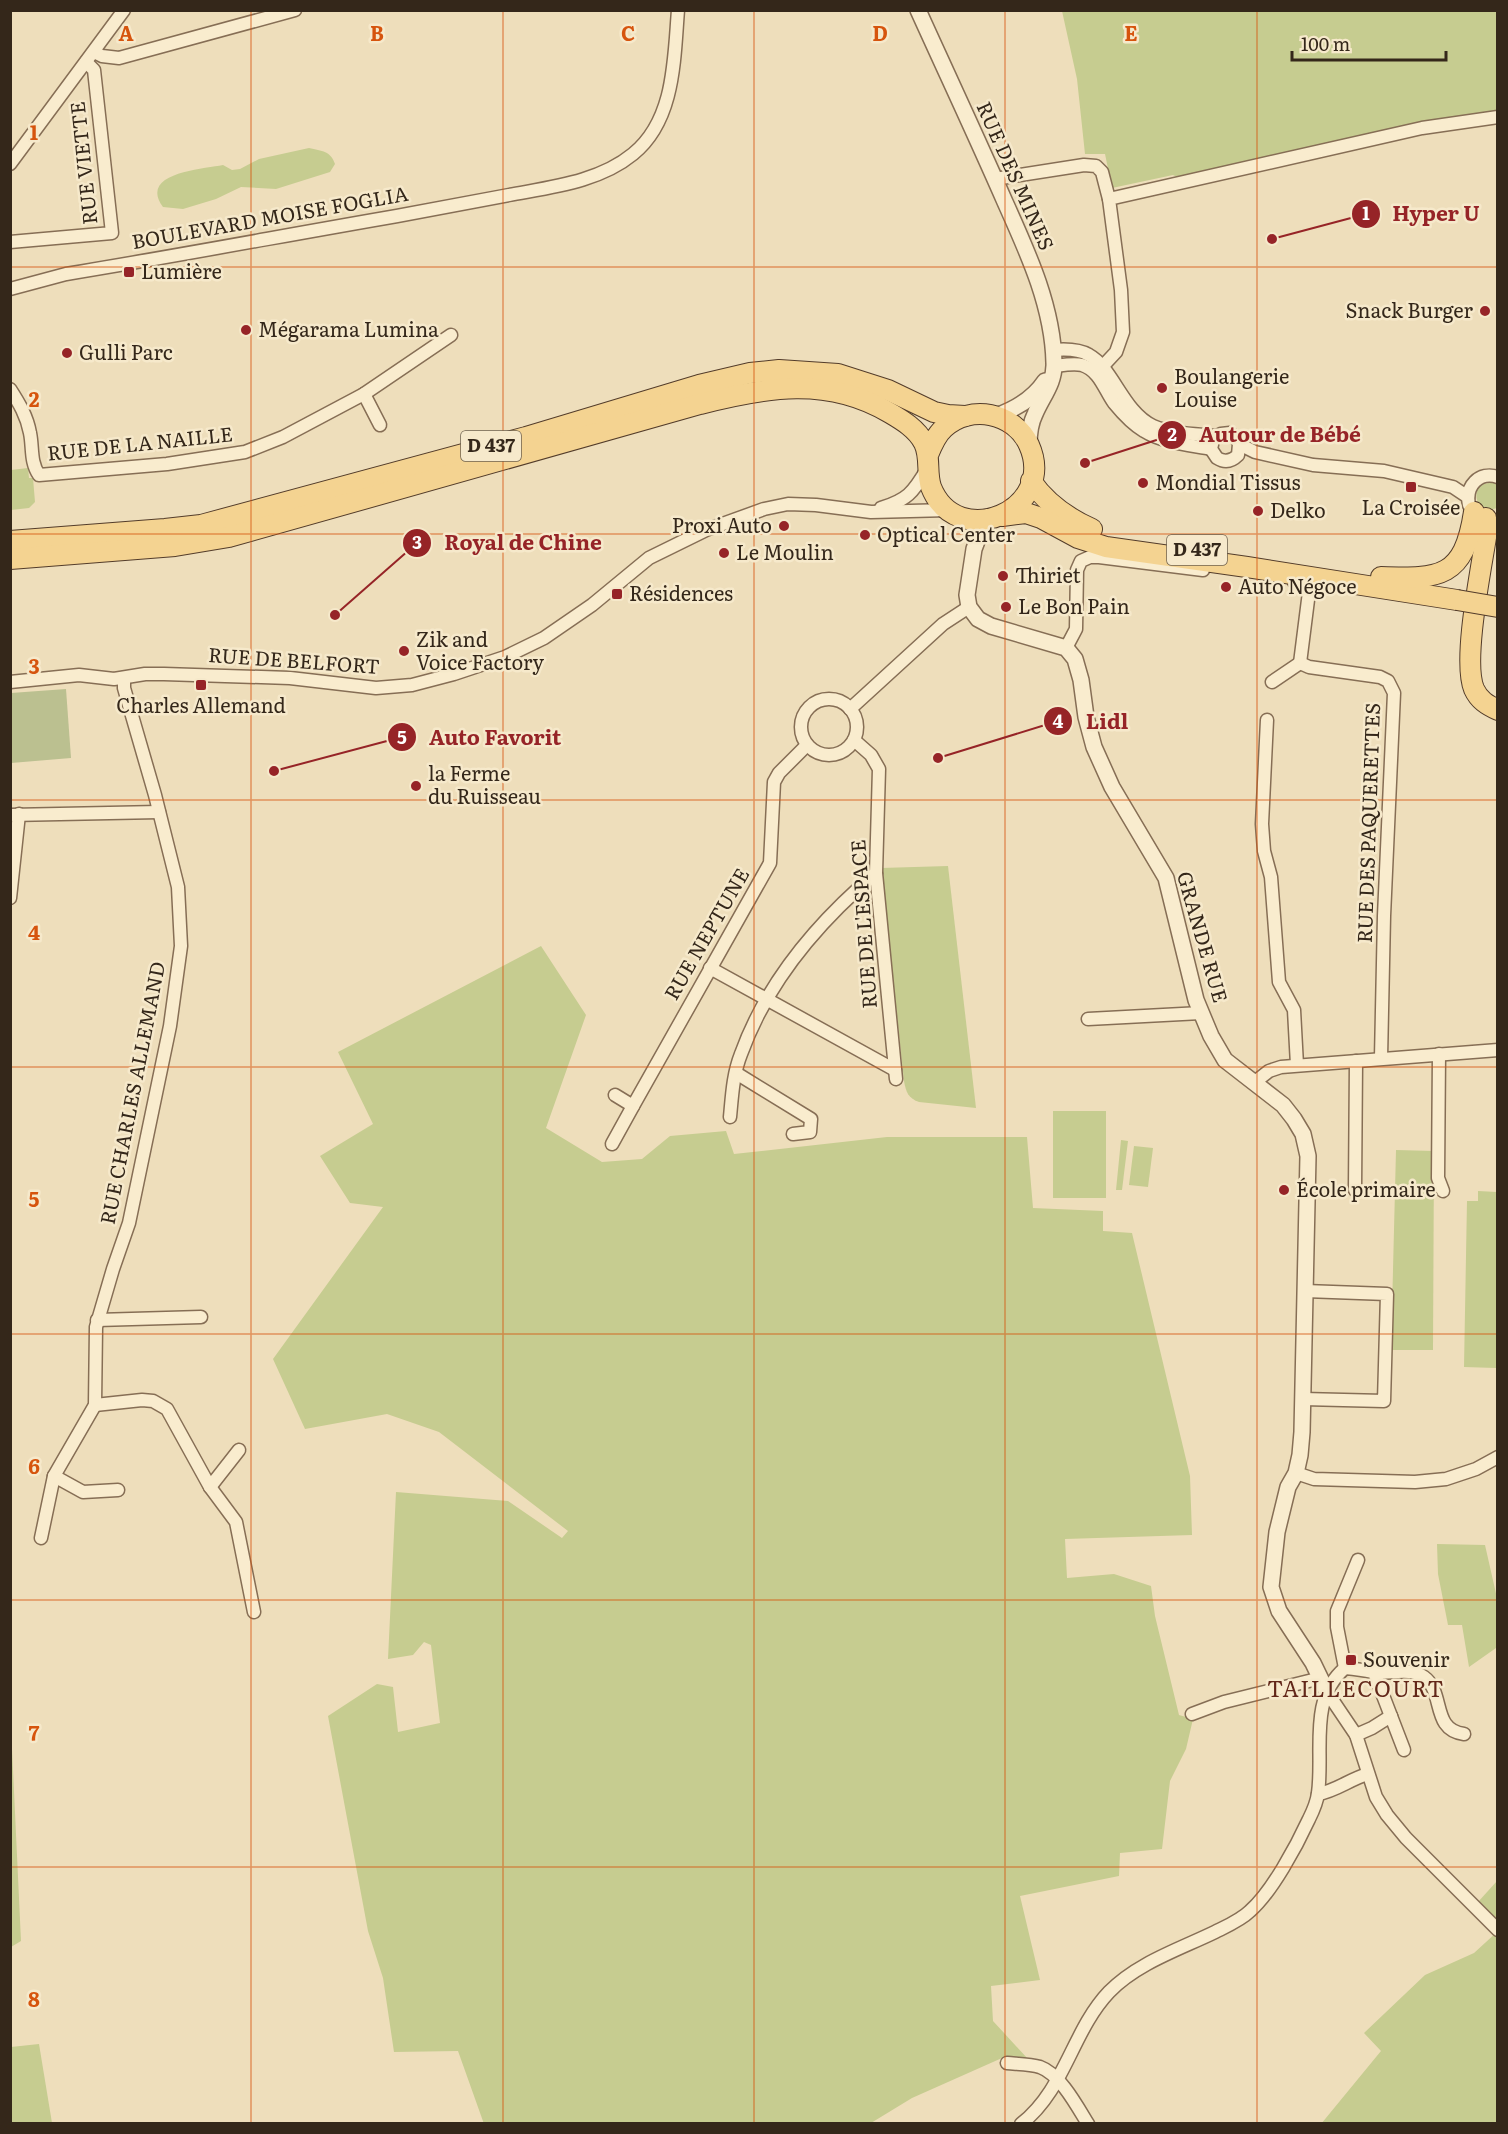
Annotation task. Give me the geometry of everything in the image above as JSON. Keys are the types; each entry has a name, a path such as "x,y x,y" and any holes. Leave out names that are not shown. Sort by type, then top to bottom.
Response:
{"main road":[{"name":"D 437","path":"10,541 165,530 201,525 526,437 699,385 750,373 779,370 838,374 888,390 934,412 965,416"},
{"name":"D 437","path":"10,559 175,546 229,537 700,404 760,390 792,387 824,390 852,396 876,405 900,419 917,433 928,462"},
{"path":"982,413 996,416 1016,427 1029,445 1033,457 1032,482 1025,496 1014,508 992,518 970,519 954,513 933,491 928,462 934,440 944,428 957,419 982,413"},
{"name":"D 437","path":"1032,482 1049,504 1077,523 1108,537 1381,577 1497,607"},
{"path":"1381,577 1422,578 1439,574 1451,566 1464,551 1481,511"},
{"path":"1481,511 1487,531 1475,614 1471,672 1475,692 1486,705 1497,710"},
{"name":"D 437","path":"992,518 1026,513 1041,518 1078,538 1106,548 1457,595 1497,597"}],"street":[{"name":"RUE VIETTE","path":"10,164 124,10"},
{"path":"90,57 118,58 296,10"},
{"name":"BOULEVARD MOISE FOGLIA","path":"10,289 66,274 560,186 593,176 617,165 635,153 654,129 666,105 673,72 678,10"},
{"name":"RUE DES MINES","path":"918,10 995,179 1045,301 1054,366 1051,384 1029,428 1029,445"},
{"name":"RUE VIETTE","path":"10,242 112,232 94,69 90,57"},
{"path":"1109,199 1422,128 1497,117"},
{"path":"995,179 1084,165 1096,166 1102,172 1109,199 1121,290 1123,332 1116,352 1102,367"},
{"name":"BOULEVARD MOISE FOGLIA","path":"10,279 34,282"},
{"name":"RUE DE LA NAILLE","path":"10,389 23,408 30,432 33,463 39,475 167,464 245,452 283,437 364,394 451,335"},
{"path":"1053,350 1071,350 1089,354 1102,367 1137,414 1153,426 1217,436 1230,434 1236,438 1239,449"},
{"path":"996,416 1030,399 1041,387 1054,366 1080,364 1098,375 1125,417 1145,432 1211,449 1221,460 1231,460 1239,449"},
{"path":"364,394 380,425"},
{"path":"1211,449 1217,436"},
{"path":"1239,449 1313,465 1384,471 1453,487 1473,483 1485,475 1497,477"},
{"path":"871,512 902,502 916,489 928,462"},
{"path":"1473,483 1481,511"},
{"path":"1453,487 1481,511"},
{"name":"RUE DE BELFORT","path":"10,681 79,675 114,679 145,674 290,678 376,688 412,685 505,657 544,638 592,605 649,558 706,530 764,509 798,505 871,512 954,513"},
{"path":"954,513 969,530 974,549"},
{"path":"992,518 974,549 967,595 969,607 978,619 991,627 1066,648 1076,629 1077,570 1081,561 1090,557 1305,584 1309,592 1300,663 1272,682"},
{"path":"850,709 943,624 969,607"},
{"name":"GRANDE RUE","path":"1066,648 1075,659 1086,717 1094,747 1103,768 1166,878 1201,1014 1218,1050 1225,1060 1283,1105 1303,1134 1308,1156 1300,1455 1296,1473 1288,1488 1281,1512 1271,1587 1279,1611 1324,1685"},
{"name":"RUE DES PAQUERETTES","path":"1300,663 1309,667 1380,677 1388,681 1394,693 1384,916 1381,1058"},
{"name":"RUE CHARLES ALLEMAND","path":"95,1405 95,1336 129,1223 170,1026 181,946 178,887 124,688 124,678"},
{"path":"833,700 842,703 850,709 856,721 857,729 854,740 849,747 836,755 820,754 807,745 802,737 802,718 814,703 833,700"},
{"path":"1267,720 1262,824 1263,851 1271,877 1279,982 1294,1010 1297,1065"},
{"name":"RUE DE L'ESPACE","path":"765,999 896,1074 876,873 879,769 872,754 854,740"},
{"name":"RUE NEPTUNE","path":"612,1144 770,863 774,782 779,773 807,745"},
{"path":"10,898 15,814 159,812"},
{"path":"730,1117 740,1055 765,999 822,923 876,873"},
{"path":"710,968 765,999"},
{"path":"1088,1018 1201,1014"},
{"path":"1256,1082 1269,1071 1281,1067 1497,1050"},
{"path":"1440,1054 1438,1178 1443,1191"},
{"path":"1354,1190 1356,1061"},
{"path":"736,1073 811,1119 810,1132 793,1134"},
{"path":"615,1095 633,1106"},
{"path":"1303,1399 1384,1401 1387,1294 1305,1291"},
{"path":"98,1320 201,1317"},
{"path":"41,1538 54,1476 95,1405 153,1401 167,1409 210,1487 236,1522 254,1612"},
{"path":"210,1487 239,1450"},
{"path":"1296,1473 1314,1479 1415,1482 1446,1479 1476,1469 1497,1457"},
{"path":"54,1476 83,1492 118,1490"},
{"path":"1345,1668 1337,1627 1337,1611 1358,1560"},
{"path":"1192,1714 1224,1702 1324,1685 1345,1668 1363,1669 1374,1672 1415,1673 1424,1677 1431,1684 1445,1725 1450,1730 1464,1734"},
{"path":"1374,1672 1404,1750"},
{"path":"1324,1685 1356,1735 1376,1797 1387,1815 1406,1838 1497,1930"},
{"path":"1021,2124 1049,2096 1093,2014 1110,1991 1146,1965 1230,1924 1249,1912 1261,1900 1298,1842 1313,1811 1318,1794 1320,1723 1324,1685"},
{"path":"1356,1735 1390,1716"},
{"path":"1318,1794 1328,1793 1352,1779 1368,1774"},
{"path":"1007,2063 1038,2067 1047,2071 1070,2094 1088,2124"}],"green space":[{"path":"1062,11 1497,11 1497,110 1417,124 1181,179 1173,175 1112,188 1105,154 1085,154 1077,79"},
{"path":"309,148 331,156 335,164 330,172 276,189 241,187 216,199 183,209 163,207 158,196 159,187 165,180 188,171 223,165 232,170 240,169 259,159"},
{"path":"28,468 29,478 33,478 35,502 29,508 11,510 11,470"},
{"path":"1493,482 1497,484 1497,508 1487,509 1479,504 1477,490 1480,485"},
{"path":"66,689 71,758 11,763 11,693"},
{"path":"948,866 976,1108 919,1102 908,1094 904,1081 881,868"},
{"path":"541,946 586,1015 546,1128 602,1162 642,1159 670,1136 726,1131 734,1154 887,1137 1027,1137 1033,1208 1103,1211 1103,1231 1132,1233 1190,1476 1192,1535 1065,1539 1067,1578 1114,1574 1151,1586 1155,1616 1179,1715 1193,1719 1186,1749 1170,1781 1162,1849 1120,1853 1119,1876 1020,1896 1040,1980 991,1986 993,2021 1028,2059 1002,2058 912,2098 871,2123 484,2124 458,2051 394,2052 383,1978 368,1931 328,1716 377,1684 393,1687 398,1732 440,1723 431,1645 424,1642 413,1655 388,1659 396,1492 508,1501 562,1538 568,1531 439,1432 387,1414 305,1429 273,1359 383,1207 350,1203 320,1156 373,1124 338,1052"},
{"path":"1053,1111 1106,1111 1106,1198 1053,1198"},
{"path":"1121,1140 1128,1141 1122,1190 1116,1190"},
{"path":"1134,1146 1153,1148 1148,1187 1129,1185"},
{"path":"1396,1150 1434,1151 1433,1350 1391,1350"},
{"path":"1478,1191 1497,1192 1496,1368 1464,1367 1467,1201 1478,1201"},
{"path":"1437,1544 1485,1545 1497,1598 1497,1651 1496,1648 1469,1667 1462,1625 1448,1625 1438,1574"},
{"path":"11,1727 21,1941 10,1947"},
{"path":"1497,1881 1497,1921 1478,1902"},
{"path":"1497,1932 1497,2123 1321,2124 1381,2051 1364,2033 1425,1975 1474,1953"},
{"path":"39,2044 52,2123 11,2123 11,2047"}],"place":[{"name":"Hyper U","path":"1272,239"},
{"name":"Lumière","path":"129,272"},
{"name":"Snack Burger","path":"1485,311"},
{"name":"Mégarama Lumina","path":"246,330"},
{"name":"Gulli Parc","path":"67,353"},
{"name":"Boulangerie Louise","path":"1162,388"},
{"name":"Autour de Bébé","path":"1085,463"},
{"name":"Mondial Tissus","path":"1143,483"},
{"name":"La Croisée","path":"1411,487"},
{"name":"Delko","path":"1258,511"},
{"name":"Proxi Auto","path":"784,526"},
{"name":"Optical Center","path":"865,535"},
{"name":"Le Moulin","path":"724,553"},
{"name":"Thiriet","path":"1003,576"},
{"name":"Auto Négoce","path":"1226,587"},
{"name":"Résidences","path":"617,594"},
{"name":"Le Bon Pain","path":"1006,607"},
{"name":"Royal de Chine","path":"335,615"},
{"name":"Zik and Voice Factory","path":"404,651"},
{"name":"Charles Allemand","path":"201,685"},
{"name":"Lidl","path":"938,758"},
{"name":"Auto Favorit","path":"274,771"},
{"name":"la Ferme du Ruisseau","path":"416,786"},
{"name":"École primaire","path":"1284,1190"},
{"name":"Souvenir","path":"1351,1660"}],"district":[{"name":"TAILLECOURT","path":"1356,1689"}]}
